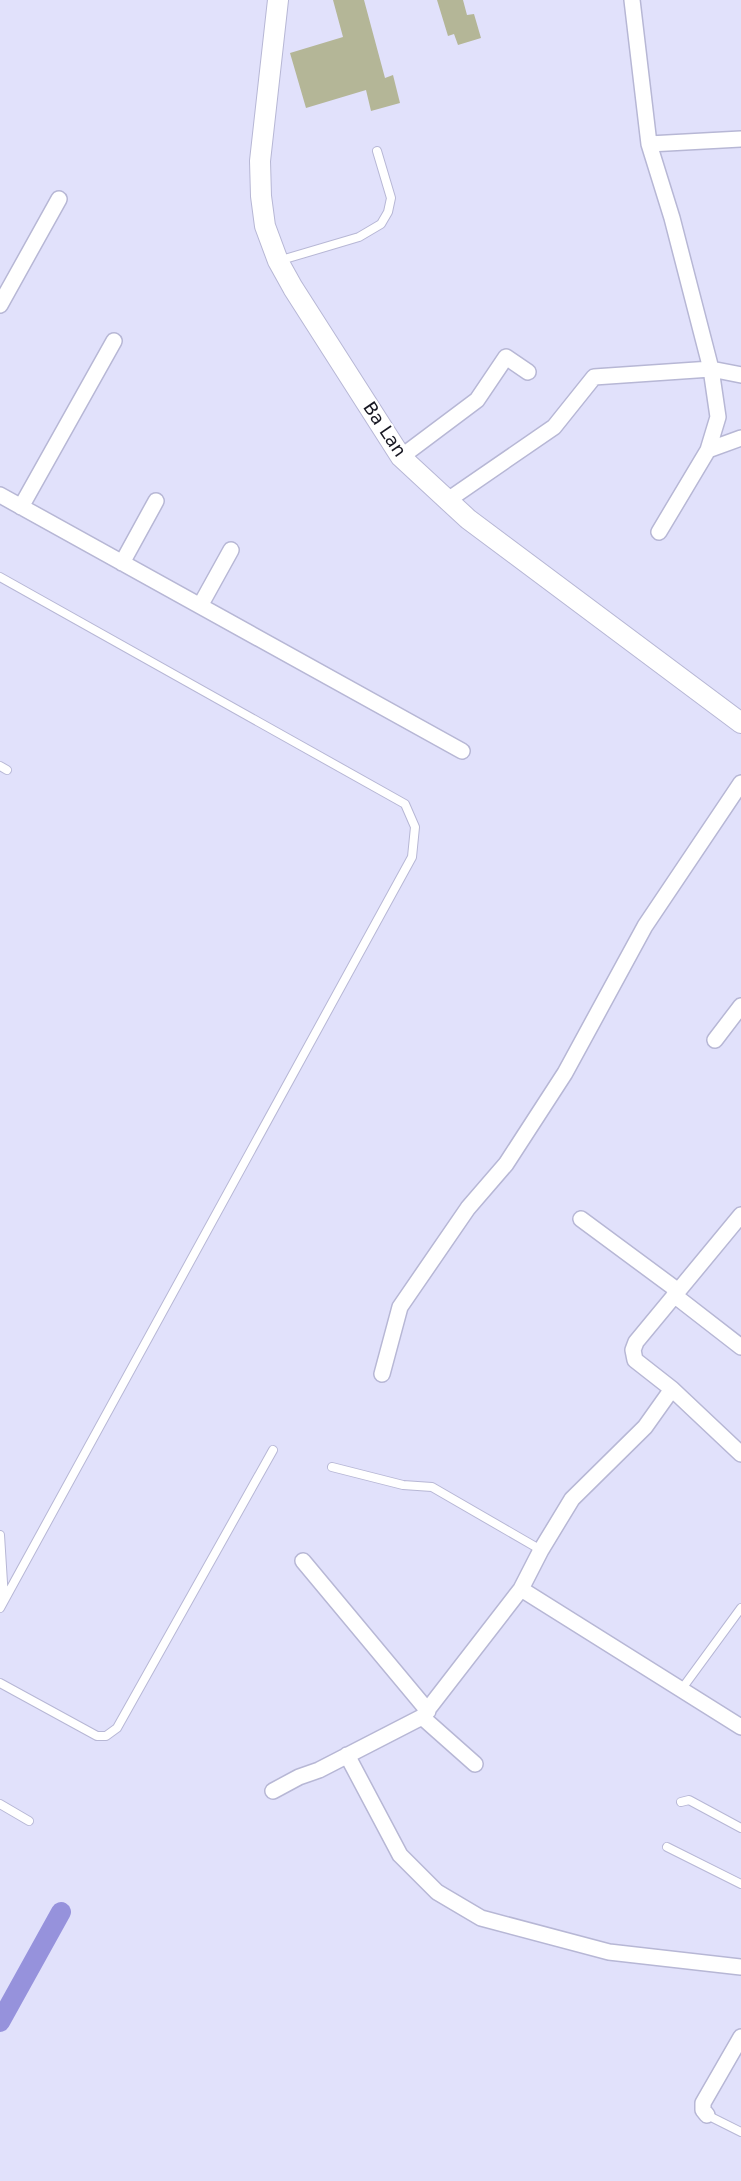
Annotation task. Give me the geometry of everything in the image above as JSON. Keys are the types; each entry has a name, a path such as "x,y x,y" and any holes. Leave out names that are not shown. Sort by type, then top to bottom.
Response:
{"street":[{"name":"Ba Lan","path":"278,0 260,161 265,226 278,261 293,288 401,457 468,519 741,723"},
{"path":"632,0 649,144 672,218 711,369 718,417 708,450 659,532"},
{"path":"649,144 741,139"},
{"path":"0,305 59,199"},
{"path":"21,507 114,341"},
{"path":"401,457 477,400 506,357 528,372"},
{"path":"448,500 554,427 594,376 711,369 741,375"},
{"path":"708,450 741,438"},
{"path":"0,495 462,751"},
{"path":"122,563 156,501"},
{"path":"200,606 231,550"},
{"path":"382,1374 400,1307 468,1208 513,1154 565,1073 645,926 741,783"},
{"path":"715,1040 741,1006"},
{"path":"741,1215 636,1342 633,1350 635,1360 672,1389 741,1454"},
{"path":"581,1219 741,1347"},
{"path":"273,1791 425,1714 521,1589 541,1550 572,1499 645,1427 672,1389"},
{"path":"303,1561 425,1714 475,1764"},
{"path":"521,1589 741,1727"},
{"path":"347,1755 400,1855 438,1892 481,1917 609,1952 741,1967"},
{"path":"707,2115 703,2110 703,2103 741,2037"}],"lane":[{"path":"278,261 359,237 381,224 388,212 391,198 377,151"},
{"path":"0,577 405,804 416,827 412,857 2,1599"},
{"path":"0,1683 97,1736 106,1736 117,1728 273,1450"},
{"path":"332,1467 403,1485 432,1487 541,1550"},
{"path":"0,1535 2,1599 0,1608"},
{"path":"681,1690 741,1608"},
{"path":"681,1802 689,1800 741,1828"},
{"path":"0,1804 29,1821"},
{"path":"667,1848 741,1884"},
{"path":"707,2115 741,2132"}],"building":[{"path":"333,0 364,0 385,78 393,75 400,103 371,111 366,90 306,108 290,53 343,37"},
{"path":"437,0 463,0 467,15 474,14 481,38 458,45 454,34 448,36"}],"waterway":[{"path":"0,2022 61,1912"}]}
